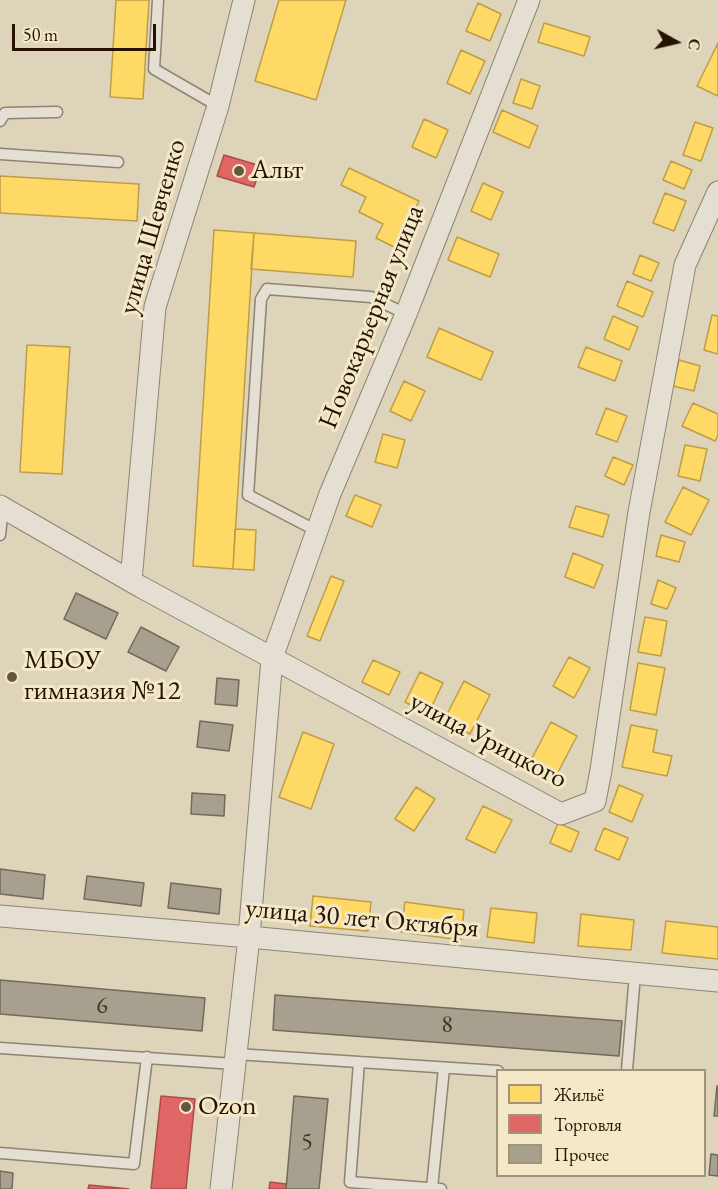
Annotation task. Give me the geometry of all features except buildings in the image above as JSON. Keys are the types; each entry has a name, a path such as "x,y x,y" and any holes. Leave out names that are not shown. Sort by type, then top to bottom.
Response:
{"street":[{"name":"улица Шевченко","path":"131,581 155,307 218,106 244,0"},
{"name":"Новокарьерная улица","path":"221,1189 249,937 272,658 330,494 406,314 529,0"},
{"name":"улица Урицкого","path":"2,507 131,581 561,814 595,801 602,770 639,512 685,265 718,192"},
{"name":"улица 30 лет Октября","path":"0,916 718,981"}],"lane":[{"path":"158,0 154,69 218,106"},
{"path":"0,121 6,113 57,112"},
{"path":"0,154 118,162"},
{"path":"317,531 248,495 261,299 267,289 371,297 406,314"},
{"path":"0,535 2,507"},
{"path":"627,1069 635,974"},
{"path":"0,1048 147,1057 359,1062 496,1071"},
{"path":"0,1153 134,1164 147,1057"},
{"path":"359,1062 350,1182 441,1189"},
{"path":"432,1188 444,1068"}],"place":[{"name":"Альт","path":"239,171"},
{"name":"МБОУ гимназия №12","path":"12,677"},
{"name":"Ozon","path":"186,1107"}]}
